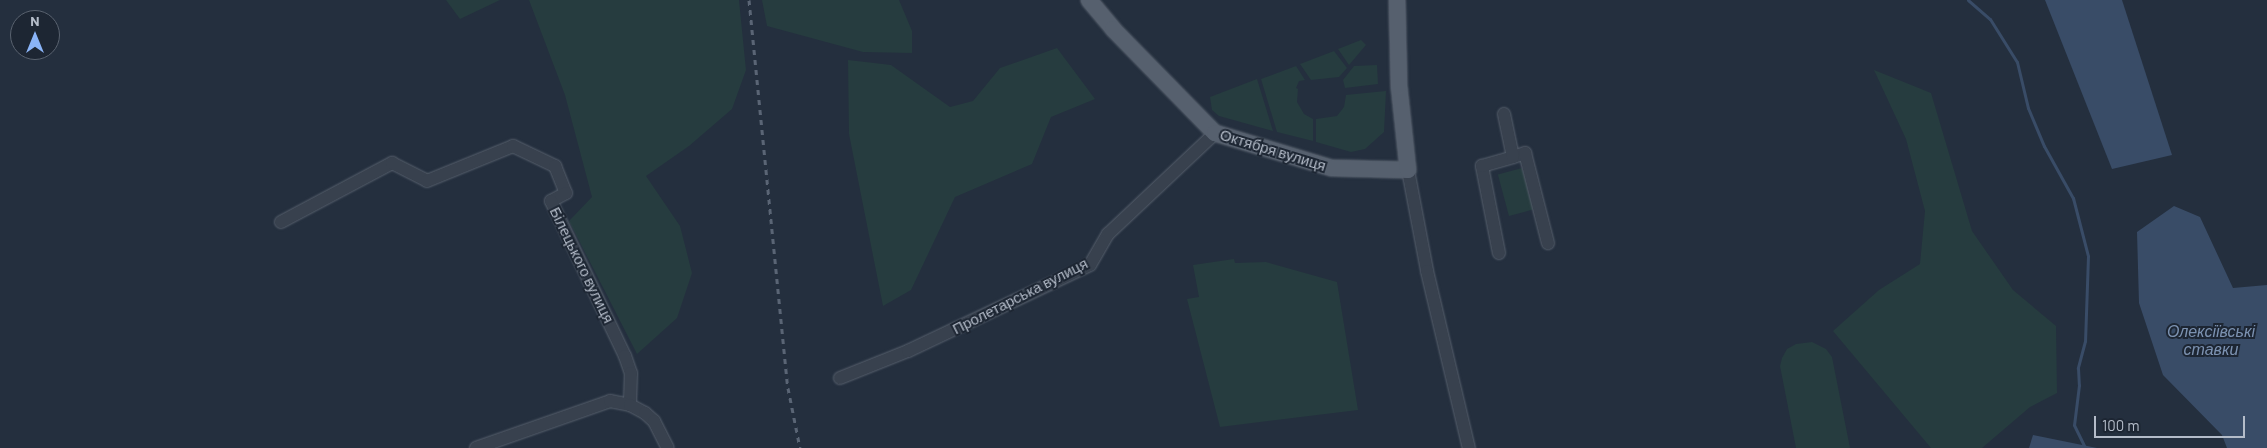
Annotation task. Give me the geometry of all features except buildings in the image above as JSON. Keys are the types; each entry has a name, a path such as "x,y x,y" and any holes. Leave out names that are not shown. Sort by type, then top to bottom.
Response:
{"main road":[{"name":"Октября вулиця","path":"1089,0 1112,29 1215,134 1332,168 1408,170"},
{"path":"1397,0 1399,86 1408,170"}],"street":[{"path":"1504,114 1513,157"},
{"name":"Пролетарська вулиця","path":"840,378 908,351 1090,264 1108,234 1215,134"},
{"name":"Білецького вулиця","path":"281,222 392,163 427,181 513,146 555,166 566,193 551,201 625,356 631,373 630,405"},
{"path":"1499,253 1482,166 1525,152 1548,243"},
{"path":"1408,170 1427,271 1469,448"},
{"path":"476,448 610,400 630,405 654,421 668,448"}],"green space":[{"path":"446,0 500,0 460,19"},
{"path":"529,0 739,0 746,70 732,109 689,146 646,176 680,226 692,273 677,318 637,354 569,221 592,197 565,95"},
{"path":"762,0 899,0 912,31 912,53 863,52 767,26"},
{"path":"1361,40 1366,45 1349,65 1338,49"},
{"path":"1057,48 1095,99 1051,117 1032,164 955,197 911,290 883,306 849,134 848,60 891,65 950,107 973,101 1000,68"},
{"path":"1334,51 1347,68 1339,77 1311,80 1300,64"},
{"path":"1377,65 1378,84 1345,88 1343,80 1354,66"},
{"path":"1296,66 1305,80 1299,81 1296,88 1298,89 1297,102 1304,114 1313,119 1313,141 1277,132 1261,79"},
{"path":"1874,70 1931,93 1972,231 2013,290 2056,326 2057,393 2030,407 1982,448 1931,448 1833,331 1879,290 1920,264 1925,211 1906,139"},
{"path":"1257,79 1273,131 1219,116 1212,110 1210,97"},
{"path":"1386,91 1384,132 1365,149 1351,152 1316,142 1316,119 1337,116 1344,107 1346,95"},
{"path":"1522,168 1533,210 1509,216 1498,174"},
{"path":"1234,259 1235,263 1266,262 1337,282 1358,410 1220,427 1187,299 1199,297 1193,265"},
{"path":"1812,342 1826,349 1832,357 1850,448 1796,448 1780,366 1787,349 1796,344"}],"water":[{"path":"2045,0 2122,0 2172,155 2112,169"},
{"name":"Олексіївські ставки","path":"2174,206 2200,217 2233,288 2267,285 2267,448 2227,448 2222,435 2163,375 2139,303 2137,232"},
{"path":"2033,435 2097,448 2029,448"}],"waterway":[{"path":"1968,0 1990,19 2017,62 2028,108 2044,146 2073,198 2088,256 2085,341 2078,368 2079,385 2074,425 2085,448"}],"railway":[{"path":"749,0 788,388 800,448"}]}
